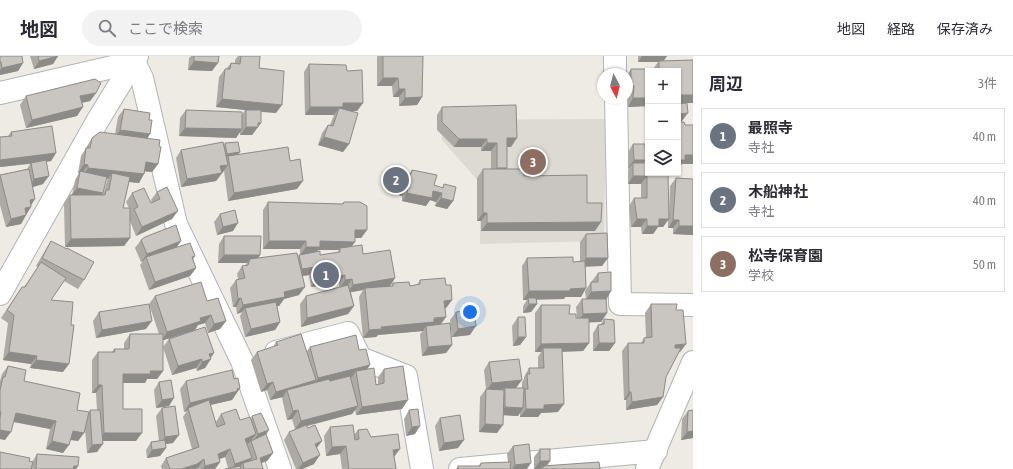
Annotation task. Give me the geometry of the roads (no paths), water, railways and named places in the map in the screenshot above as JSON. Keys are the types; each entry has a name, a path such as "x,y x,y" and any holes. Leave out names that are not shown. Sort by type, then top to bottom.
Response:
{"street":[{"path":"615,56 615,68"},
{"path":"0,93 136,59"},
{"path":"0,294 98,120 136,59"},
{"path":"136,59 142,78 176,224 242,361 280,469"},
{"path":"616,104 620,304 693,305"},
{"path":"242,361 348,333 360,358 406,376 422,469"},
{"path":"460,469 651,460 693,362"}],"place":[{"name":"松寺保育園","path":"533,162"},
{"name":"木船神社","path":"396,180"},
{"name":"最照寺","path":"326,275"}]}
